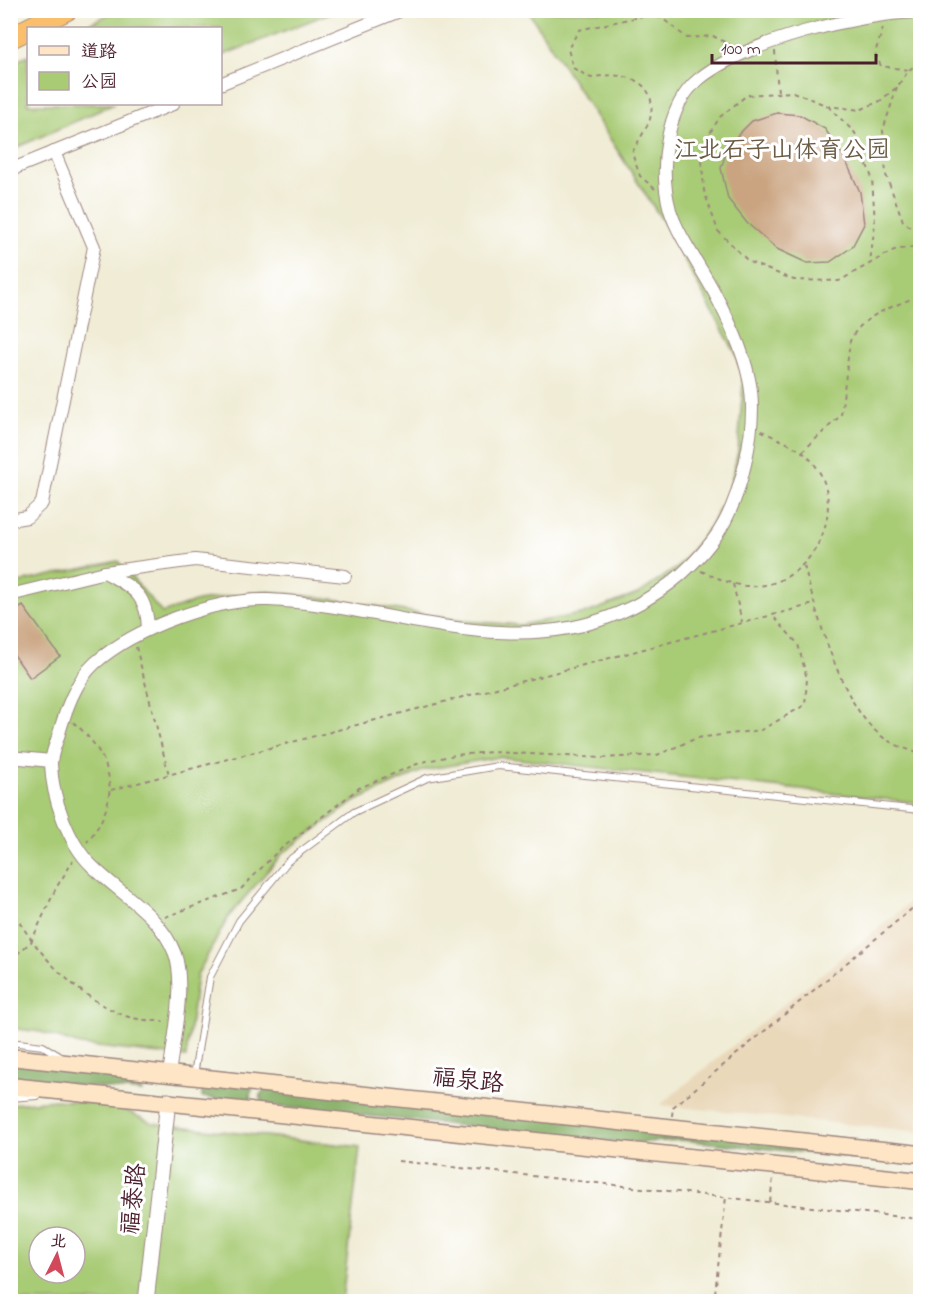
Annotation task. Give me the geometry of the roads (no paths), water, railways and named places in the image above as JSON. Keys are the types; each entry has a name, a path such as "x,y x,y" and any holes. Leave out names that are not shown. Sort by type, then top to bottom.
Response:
{"highway":[{"path":"33,27 66,10"}],"main road":[{"name":"福泉路","path":"10,1057 921,1154"},
{"path":"263,1112 256,1102 255,1095 265,1085"},
{"path":"10,1086 921,1181"}],"street":[{"path":"222,83 402,10"},
{"path":"169,1075 179,978 176,956 167,938 132,899 88,864 59,814 51,761 66,705 93,664 148,629 201,608 265,599 460,628 520,634 589,626 642,603 684,574 717,536 736,496 746,456 751,384 743,355 717,297 671,212 663,159 675,115 696,81 744,52 826,26 887,15 921,12"},
{"path":"10,175 15,168 171,105"},
{"path":"10,520 27,517 42,503 94,247 54,152"},
{"path":"10,595 105,572 195,560 345,576"},
{"path":"105,572 130,587 147,607 148,629"},
{"path":"10,757 51,761"},
{"name":"福泰路","path":"146,1302 168,1101"}],"lane":[{"path":"194,1077 210,976 239,921 288,861 354,812 427,778 498,766 921,810"},
{"path":"10,1042 43,1046 72,1064"},
{"path":"10,1098 64,1091"}],"park label":[{"name":"江北石子山体育公园","path":"782,151"}]}
